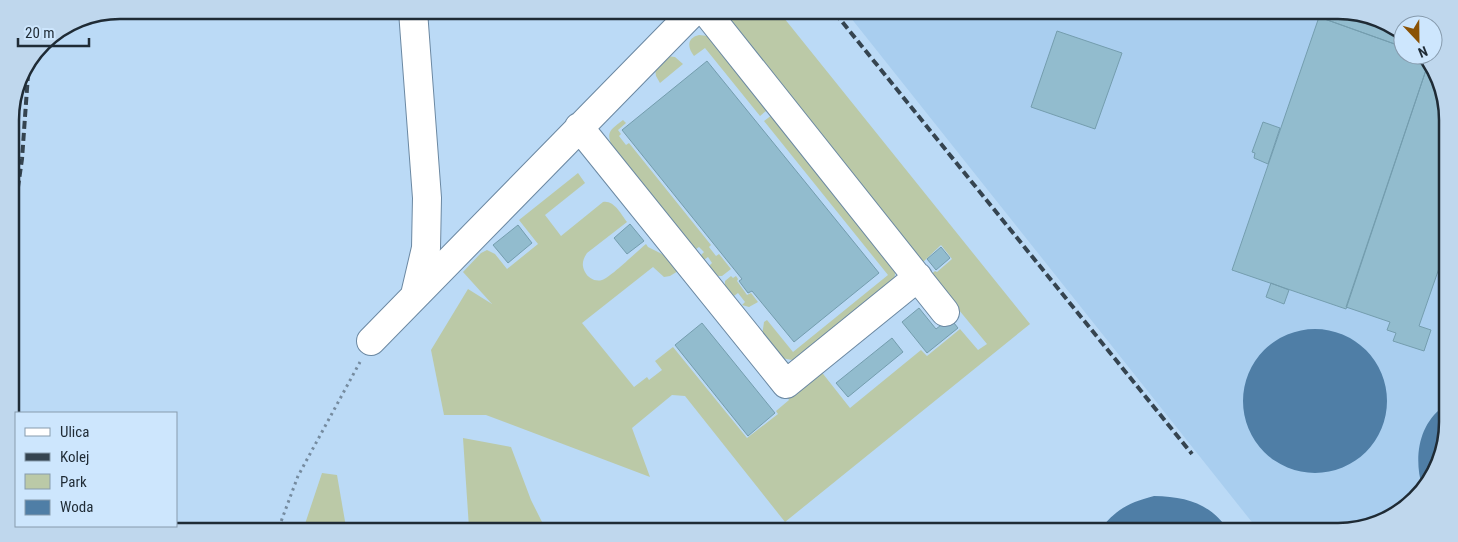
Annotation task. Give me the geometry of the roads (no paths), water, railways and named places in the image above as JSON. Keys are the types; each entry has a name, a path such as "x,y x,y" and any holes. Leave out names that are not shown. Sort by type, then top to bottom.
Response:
{"lane":[{"path":"414,19 427,198 426,248 415,295"},
{"path":"371,341 686,19"},
{"path":"712,19 945,312"},
{"path":"579,127 786,384 918,277"}],"water":[{"path":"1315,329 1343,334 1366,350 1382,373 1387,401 1382,429 1366,452 1343,468 1315,473 1287,468 1264,452 1248,429 1243,401 1248,373 1264,350 1287,334"},
{"path":"1439,410 1437,442 1432,461 1421,480 1418,465 1420,443 1428,423"},
{"path":"1154,496 1187,500 1206,508 1223,523 1106,523 1117,512 1137,501"}],"railway":[{"path":"840,19 1192,454"},
{"path":"19,180 28,77"}]}
